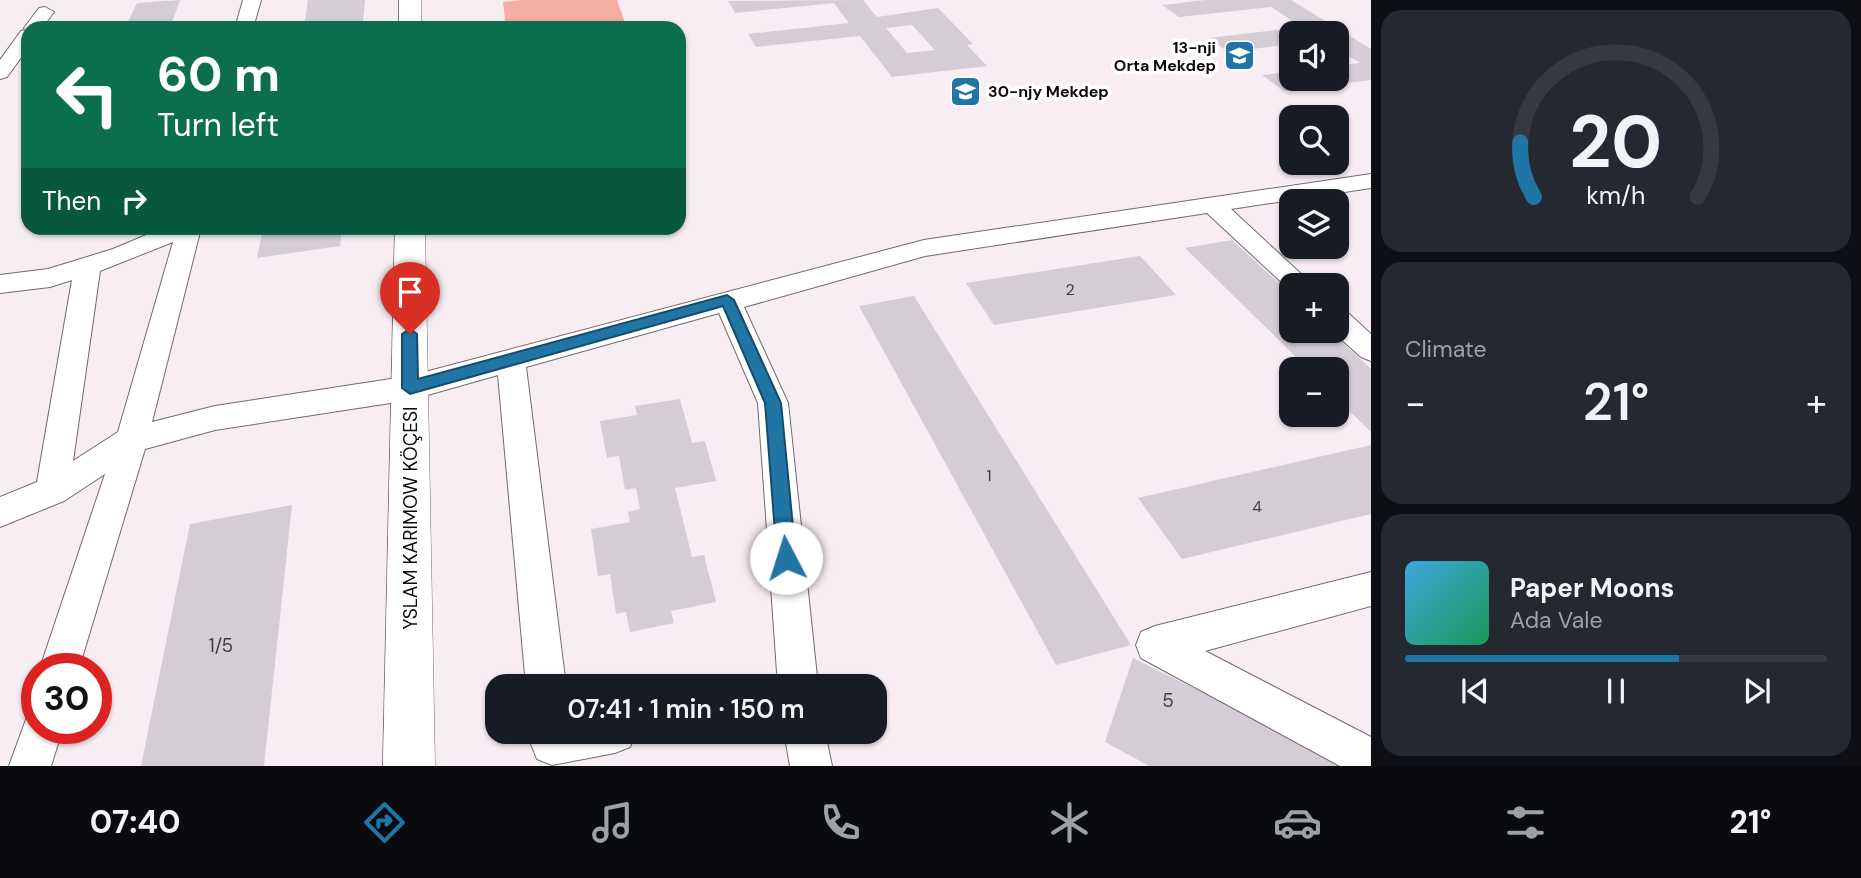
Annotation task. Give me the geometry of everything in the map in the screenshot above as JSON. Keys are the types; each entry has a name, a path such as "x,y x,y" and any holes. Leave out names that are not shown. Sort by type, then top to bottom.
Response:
{"street":[{"path":"246,21 252,0"},
{"path":"410,0 410,21"},
{"path":"38,21 45,12"},
{"path":"0,73 21,44"},
{"path":"0,512 52,491 132,440 215,418 410,388 925,248 1371,181"},
{"path":"1212,205 1287,273"},
{"path":"0,284 50,278 122,255 167,235"},
{"path":"65,653 132,440 187,235"},
{"name":"YSLAM KARIMOW KÖÇESI","path":"410,235 410,766"},
{"path":"52,491 89,265"},
{"path":"727,300 773,403 797,674"},
{"path":"1349,330 1371,350"},
{"path":"511,359 545,674"},
{"path":"1371,589 1155,645 1371,760"},
{"path":"30,766 37,744"},
{"path":"807,744 811,766"}],"shaded area":[{"path":"617,0 624,21 505,21 503,2"}],"building":[{"path":"180,0 172,21 128,21 137,3"},
{"path":"308,0 365,0 363,21 305,21"},
{"path":"863,0 877,17 938,8 973,44 967,45 987,66 892,77 860,36 756,47 748,34 849,23 834,3 735,13 728,1","holes":["912,25 935,50 907,53 886,28"]},
{"path":"1206,0 1291,0 1325,21 1293,21 1271,7 1179,17 1162,5"},
{"path":"1279,30 1279,46 1228,52 1209,38"},
{"path":"1349,36 1371,49 1371,80 1349,83 1349,64 1360,63 1349,56"},
{"path":"1279,73 1279,87 1262,75"},
{"path":"262,235 341,235 340,246 257,258"},
{"path":"1232,240 1279,283 1279,340 1185,248"},
{"path":"1140,256 1176,295 994,325 966,283"},
{"path":"914,296 1131,645 1056,665 859,306"},
{"path":"1282,343 1343,343 1371,369 1371,432 1349,411 1349,357 1296,357"},
{"path":"680,399 692,443 705,441 716,481 675,488 692,557 704,555 716,602 671,611 674,623 630,632 626,612 616,614 610,574 598,576 591,529 630,522 628,512 640,509 636,488 625,490 619,456 607,458 600,421 637,415 635,406"},
{"path":"1371,445 1371,514 1182,559 1138,498"},
{"path":"292,505 264,766 141,766 190,524"},
{"path":"1133,658 1350,766 1149,766 1105,742"}],"place":[{"name":"13-nji Orta Mekdep","path":"1239,56"},
{"name":"30-njy Mekdep","path":"965,91"}],"route":[{"path":"410,334 410,388 727,300 773,403 786,558"}]}
